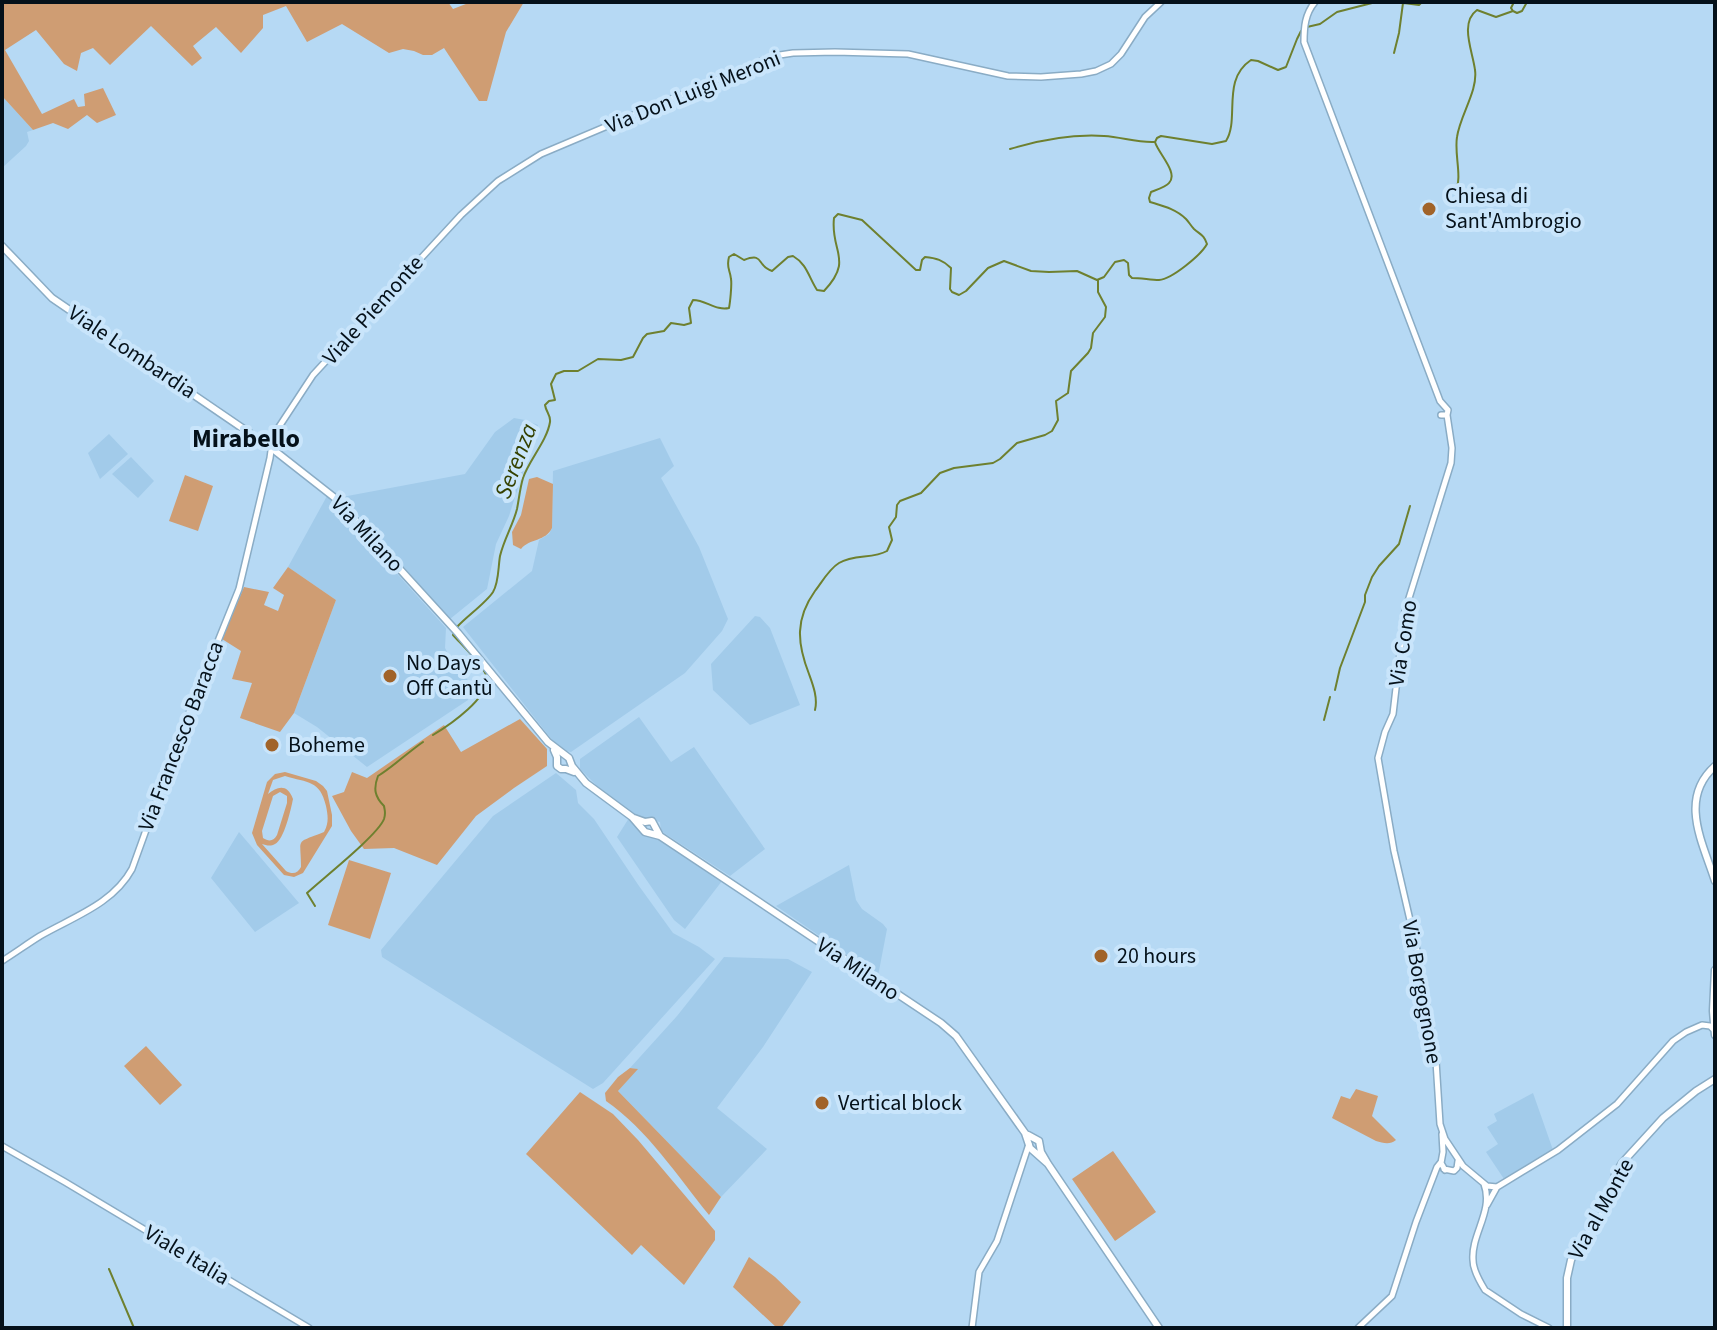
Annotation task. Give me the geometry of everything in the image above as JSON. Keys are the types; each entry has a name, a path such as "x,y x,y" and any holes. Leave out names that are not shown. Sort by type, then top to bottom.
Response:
{"main road":[{"name":"Viale Lombardia","path":"2,246 52,298 270,447"},
{"name":"Via Milano","path":"270,447 335,498 451,625 561,756"},
{"path":"561,756 569,758 568,766 560,769 557,766 561,756"},
{"path":"568,766 600,795 644,825 645,832 653,831 655,824 652,821 644,825"},
{"path":"1715,766 1702,783 1695,803 1696,827 1715,881"},
{"name":"Via Milano","path":"653,831 952,1032 1048,1164 1159,1328"},
{"path":"1714,1032 1715,970"},
{"name":"Via al Monte","path":"1567,1328 1567,1278 1571,1260 1605,1210 1615,1175 1622,1163 1663,1118 1715,1079"}],"street":[{"name":"Via Don Luigi Meroni","path":"492,186 541,154 773,56 835,52 908,54 1008,76 1081,74 1111,64 1145,17 1161,2"},
{"name":"Via Como","path":"1315,2 1304,25 1304,42 1437,391 1450,437 1451,463 1405,611 1393,714 1378,758 1394,851"},
{"name":"Viale Piemonte","path":"270,447 273,436 313,375 461,215 492,186"},
{"name":"Via Francesco Baracca","path":"2,961 117,891 132,869 181,733 239,589 270,447"},
{"name":"Via Borgognone","path":"1394,851 1419,959 1436,1061 1442,1161"},
{"path":"1483,1184 1497,1187 1579,1135 1617,1104 1673,1041 1705,1025 1713,1011"},
{"path":"1705,1025 1714,1032"},
{"name":"Via Borgognone","path":"1442,1133 1457,1158 1483,1184"},
{"name":"Viale Italia","path":"2,1146 309,1328"},
{"path":"972,1328 979,1272 997,1241 1025,1156 1033,1146"},
{"path":"1358,1328 1392,1296 1435,1170 1449,1154 1457,1158 1455,1170"},
{"path":"1442,1161 1445,1170"},
{"path":"1435,1170 1461,1169 1471,1173"},
{"path":"1483,1184 1487,1205"},
{"path":"1497,1187 1487,1205 1472,1257 1474,1267 1485,1290 1549,1328"}],"shaded area":[{"path":"2,2 448,2 453,9 471,2 524,2 506,32 487,101 479,101 444,48 432,55 403,49 389,53 342,24 307,42 286,6 263,15 263,28 241,53 216,27 193,46 202,58 192,66 151,26 110,65 93,48 81,53 77,71 64,64 36,30 5,50 42,114 74,99 78,107 85,106 84,94 103,88 116,115 97,123 87,115 68,129 53,123 33,130 2,96"},
{"path":"2,96 33,130 27,132 29,141 26,146 2,168"},
{"path":"514,418 538,425 509,516 496,544 487,589 450,619 342,497 465,474 495,432"},
{"path":"109,434 128,454 100,479 88,453"},
{"path":"660,438 674,466 661,478 699,547 728,619 722,631 685,673 571,752 560,750 463,627 532,571 539,540 552,528 553,471"},
{"path":"131,457 154,481 138,498 112,474"},
{"path":"185,475 213,486 198,531 169,521"},
{"path":"537,477 553,484 552,528 545,536 521,549 513,545 512,532 521,515 529,479"},
{"path":"327,496 446,628 445,648 458,671 470,682 468,700 367,767 317,727 294,713 336,600 288,567"},
{"path":"288,567 336,600 294,713 280,732 240,718 252,683 232,679 241,651 222,639 244,587 269,592 264,605 278,611 284,595 273,588"},
{"path":"755,616 770,628 800,705 750,725 713,690 711,664"},
{"path":"639,717 671,762 694,747 765,849 730,876 661,831 660,822 636,816 604,793 580,769 580,759"},
{"path":"520,719 547,749 547,766 476,816 437,865 394,848 364,849 332,796 344,792 352,772 367,778 444,725 461,752"},
{"path":"285,772 323,786 332,815 332,826 303,873 294,877 284,875 257,845 252,833 267,782 275,774","holes":["285,776 316,787 328,816 324,832 301,843 301,867 293,873 286,871 262,844 275,844 287,824 293,799 291,794 282,788 268,794 273,780","280,792 287,796 287,803 277,835 273,840 267,840 263,838 262,831 273,796"]},
{"path":"556,773 576,790 578,803 594,819 673,933 715,959 603,1083 593,1089 382,957 381,950 493,816"},
{"path":"629,818 643,834 659,840 722,881 685,929 674,920 617,837"},
{"path":"239,832 299,903 255,932 211,878"},
{"path":"349,860 391,873 370,939 328,925"},
{"path":"849,865 856,900 862,909 887,929 878,976 776,906"},
{"path":"724,957 788,959 812,972 763,1047 717,1108 767,1149 721,1197 618,1091 637,1069 630,1068"},
{"path":"146,1046 182,1085 160,1105 124,1066"},
{"path":"630,1068 638,1069 618,1091 721,1197 709,1215 648,1139 606,1101 605,1093"},
{"path":"1356,1089 1378,1096 1372,1116 1396,1140 1389,1143 1376,1141 1332,1118 1341,1096 1350,1099"},
{"path":"580,1092 613,1114 715,1231 715,1240 684,1285 641,1245 632,1255 526,1154"},
{"path":"1533,1093 1553,1150 1504,1179 1486,1152 1498,1144 1487,1127 1497,1121 1494,1114"},
{"path":"1113,1151 1156,1212 1115,1241 1072,1179"},
{"path":"749,1257 801,1302 781,1328 777,1328 733,1287"}],"waterway":[{"name":"Serenza","path":"1307,27 1320,24 1337,12 1376,2"},
{"name":"Serenza","path":"1396,2 1419,5 1422,2"},
{"name":"Serenza","path":"1514,2 1511,8 1517,13 1527,2"},
{"path":"1394,53 1403,3"},
{"path":"1455,192 1458,180 1457,137 1475,78 1468,38 1469,22 1477,10 1496,17 1513,11"},
{"name":"Serenza","path":"457,627 486,601 495,588 500,556 515,515 523,478 548,429 550,420 545,405 555,400 551,384 556,374 578,371 598,359 633,357 647,334 664,331 671,323 691,323 689,308 693,300 729,308 731,282 728,264 729,257 734,254 744,260 758,259 772,271 793,256 805,267 817,290 824,291 838,271 839,255 834,230 834,218 838,214 862,220 916,270 920,270 925,257 945,263 951,268 950,289 959,295 988,268 1004,261 1031,271 1077,271 1097,280 1104,277 1115,262 1124,260 1128,263 1132,278 1165,279 1186,266 1207,244 1182,216 1150,202 1151,192 1166,186 1171,179 1170,169 1155,142 1157,138 1161,136 1212,144 1226,141 1232,122 1236,78 1242,68 1251,60 1278,70 1286,67 1301,31"},
{"path":"1010,149 1045,140 1080,136 1155,142"},
{"path":"815,710 815,692 800,641 801,621 815,591 839,563 887,551 892,540 889,527 896,517 897,505 921,493 940,473 993,463 1017,443 1052,431 1058,420 1056,401 1068,393 1071,371 1088,353 1093,333 1105,317 1106,307 1098,292 1098,280"},
{"path":"1335,690 1372,577 1399,544 1410,506"},
{"name":"Serenza","path":"433,735 468,710 483,692 486,683 484,671 454,633"},
{"path":"1324,720 1330,697"},
{"name":"Serenza","path":"315,906 307,893 361,846 384,819 384,806 376,792 378,776 423,742"},
{"name":"Serenza","path":"109,1269 134,1328"}],"place":[{"name":"Chiesa di Sant'Ambrogio","path":"1429,209"},
{"name":"No Days Off Cantù","path":"390,676"},
{"name":"Boheme","path":"272,745"},
{"name":"20 hours","path":"1101,956"},
{"name":"Vertical block","path":"822,1103"}],"district":[{"name":"Mirabello","path":"246,438"}]}
